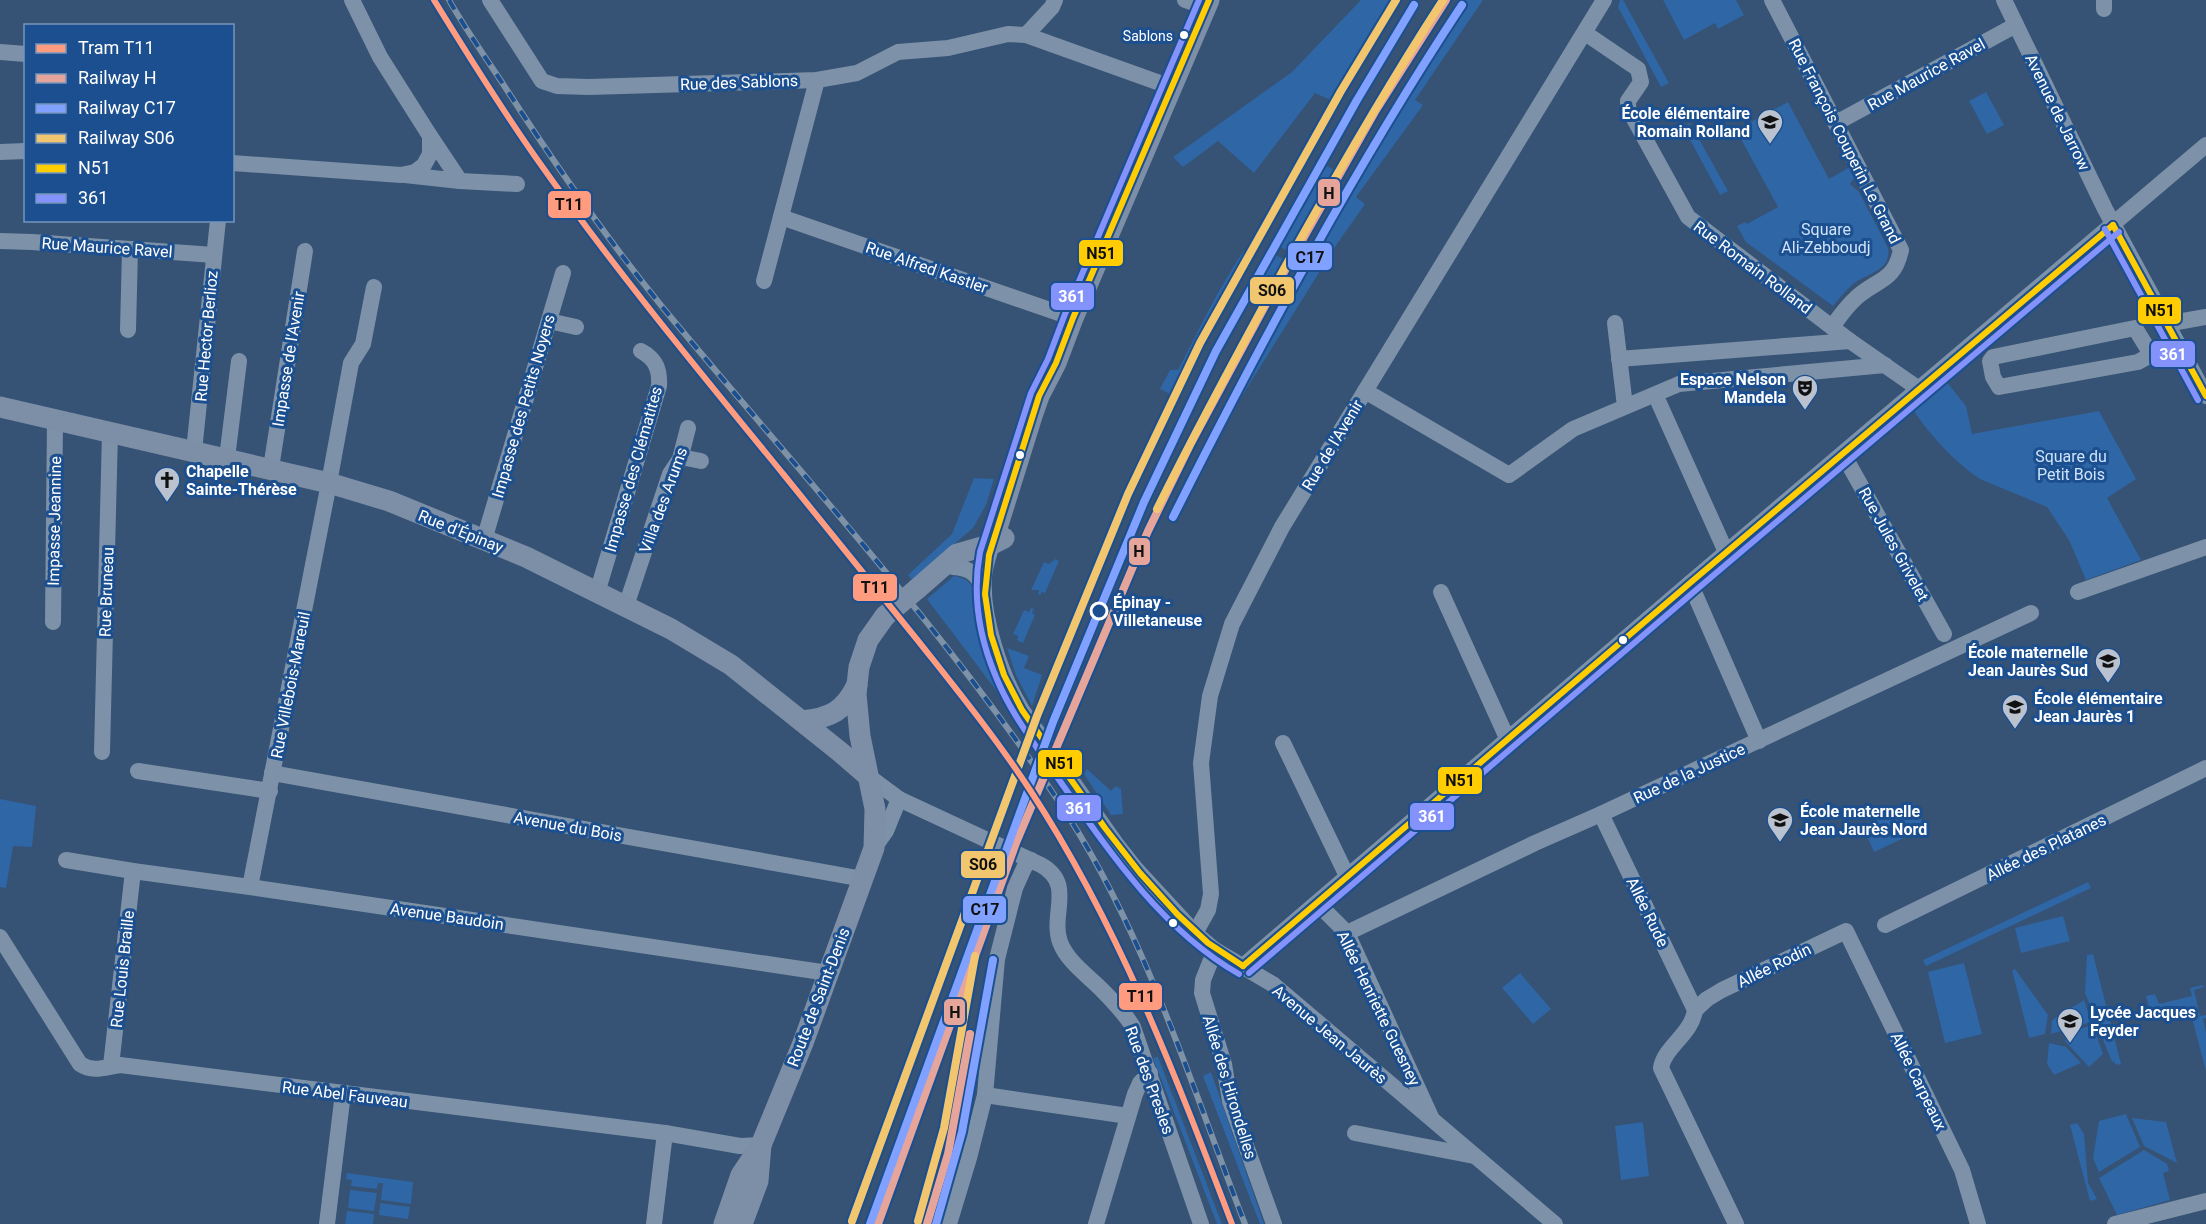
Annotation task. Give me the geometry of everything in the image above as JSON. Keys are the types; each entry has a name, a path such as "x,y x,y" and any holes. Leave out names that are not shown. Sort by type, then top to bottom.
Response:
{"main road":[{"path":"996,548 1015,470 1039,396 1056,363 1073,318 1208,4"},
{"path":"948,565 996,548 1036,447 1056,363"},
{"name":"Rue d'Épinay","path":"1,406 330,483 389,501 526,557 671,629 731,665 868,776"},
{"path":"802,721 827,718 850,697 857,684 859,667 868,640 885,616 948,565 983,525 1015,470"},
{"name":"Route de Saint-Denis","path":"724,1224 741,1175 761,1145 803,1043 874,848 875,809 857,710 857,684"},
{"name":"Route de Saint-Denis","path":"742,1224 758,1181 761,1145"}],"street":[{"path":"352,0 380,57 460,181"},
{"name":"Rue des Sablons","path":"490,0 542,81 557,86 817,80 858,73 898,52 948,48 1008,34 1026,35 1171,87"},
{"path":"1026,35 1052,7 1055,0"},
{"path":"1185,0 1208,4"},
{"name":"Rue de l'Avenir","path":"1195,933 1208,910 1211,894 1201,763 1210,696 1232,624 1282,527 1604,0"},
{"name":"Rue François Couperin Le Grand","path":"1772,0 1901,250 1898,267 1887,278 1868,288 1853,300 1832,327"},
{"name":"Avenue de Jarrow","path":"2004,0 2113,225 2206,396"},
{"name":"Rue Maurice Ravel","path":"1836,123 2016,25"},
{"name":"Rue Romain Rolland","path":"1585,33 1638,69 1641,82 1628,101 1628,108 1688,217 1850,341 1919,389"},
{"path":"0,52 24,54"},
{"path":"764,281 817,80"},
{"path":"401,175 416,172 424,165 430,154 430,136"},
{"path":"1243,966 1507,738 2206,144"},
{"path":"0,152 24,151"},
{"path":"234,163 517,184"},
{"name":"Rue Alfred Kastler","path":"781,217 1073,318"},
{"name":"Rue Hector Berlioz","path":"194,451 218,222"},
{"name":"Rue Maurice Ravel","path":"0,242 32,242 214,255"},
{"path":"128,330 130,249"},
{"name":"Impasse de l'Avenir","path":"271,468 305,251"},
{"name":"Impasse des Petits Noyers","path":"484,540 563,273"},
{"name":"Rue Villebois-Mareuil","path":"250,887 330,483 351,363 363,344 374,287"},
{"path":"2177,322 2206,317"},
{"path":"549,321 576,327"},
{"path":"1616,323 1625,406"},
{"path":"2151,354 2135,327 1994,357 1990,361 1993,377 1999,387 2138,362 2176,341"},
{"path":"1619,359 1850,341"},
{"name":"Impasse des Clématites","path":"597,592 658,386 657,367 651,357 641,351"},
{"path":"227,458 239,361"},
{"path":"1365,391 1509,475 1573,429 1679,384 1885,365"},
{"path":"1659,403 1726,552"},
{"name":"Impasse Jeannine","path":"52,622 56,420"},
{"name":"Villa des Arums","path":"626,606 670,474 681,457 688,428"},
{"name":"Rue Bruneau","path":"102,752 110,432"},
{"name":"Rue Jules Grivelet","path":"1843,454 1944,634"},
{"path":"681,457 701,461"},
{"path":"2078,592 2206,547"},
{"name":"Avenue Jean Jaurès","path":"996,548 984,575 984,595 1003,671 1022,710 1123,853 1195,933 1215,950 1274,985 1555,1224"},
{"name":"Avenue Jean Jaurès","path":"990,623 996,548"},
{"path":"948,565 969,570 976,575 984,595"},
{"path":"1690,583 1759,741"},
{"path":"1441,592 1507,738"},
{"name":"Rue de la Justice","path":"1347,933 1535,843 2031,613"},
{"path":"1283,743 1347,876"},
{"name":"Allée des Platanes","path":"1885,925 2206,768"},
{"path":"138,771 270,791"},
{"name":"Avenue du Bois","path":"272,773 863,879"},
{"path":"868,776 898,799 1031,860 1025,866 1016,888 996,959 985,1095 949,1224"},
{"name":"Route de Saint-Denis","path":"874,848 886,831 898,799"},
{"name":"Allée Rude","path":"1601,814 1695,1010"},
{"name":"Avenue Baudoin","path":"66,860 133,872 250,887 828,973"},
{"name":"Rue des Presles","path":"1031,860 1051,872 1059,885 1061,944 1071,959 1126,1016 1133,1027 1201,1224"},
{"name":"Rue Louis Braille","path":"111,1066 133,872"},
{"name":"Allée Henriette Guesney","path":"1317,903 1347,933 1432,1121"},
{"name":"Allée Rodin","path":"1695,1010 1722,990 1846,931 1851,941"},
{"name":"Rue Abel Fauveau","path":"0,937 80,1064 87,1068 96,1070 120,1065 665,1133 740,1146 761,1145"},
{"name":"Allée Carpeaux","path":"1851,941 1962,1170 1978,1224"},
{"name":"Allée des Hirondelles","path":"1215,950 1203,980 1202,993 1224,1064 1230,1101 1274,1224"},
{"path":"1695,1010 1694,1021 1661,1064 1662,1071 1736,1224"},
{"path":"1095,1224 1140,1083 1150,1073"},
{"path":"327,1224 343,1093"},
{"path":"985,1095 1128,1116"},
{"path":"1355,1132 1477,1157"},
{"path":"654,1224 665,1133"},
{"path":"2115,1224 2206,1202"}],"green space":[{"path":"1361,0 1397,0 1337,103 1315,93 1254,173 1218,141 1183,167 1173,157 1292,72"},
{"path":"1461,0 1483,0 1415,100 1423,105 1356,197 1365,204 1337,244 1225,423 1220,421 1336,208 1397,103"},
{"path":"1620,0 1623,0 1669,83 1661,87 1618,7"},
{"path":"1663,0 1736,0 1744,15 1718,29 1715,23 1684,40"},
{"path":"1986,92 2004,125 1987,134 1969,101"},
{"name":"Square Ali-Zebboudj","path":"1788,102 1829,179 1850,167 1855,177 1850,184 1859,192 1888,248 1888,256 1882,267 1853,284 1833,306 1746,242 1737,226 1745,222 1747,224 1778,207 1736,130"},
{"path":"1690,123 1728,191 1720,195 1683,127"},
{"path":"1309,141 1313,143 1262,235 1258,233"},
{"path":"1325,165 1336,171 1293,253 1278,246"},
{"path":"1243,252 1248,254 1180,395 1168,399 1170,394 1160,389 1170,370 1178,370 1217,295"},
{"path":"1273,254 1287,261 1275,284 1261,277"},
{"name":"Square du Petit Bois","path":"1946,381 1966,406 1972,434 2099,411 2136,479 2107,498 2141,560 2086,580 2069,540 2047,507 1980,479 1970,472 1943,448 1913,410"},
{"path":"974,478 994,479 986,505 973,528 912,580 908,575 952,534"},
{"path":"1055,559 1059,561 1045,593 1042,592 1040,595 1039,590 1031,590 1044,562 1049,564"},
{"path":"954,576 968,581 976,594 993,674 1008,706 927,599"},
{"path":"1031,608 1034,609 1032,613 1035,615 1023,643 1017,640 1018,636 1013,634 1024,610 1029,612"},
{"path":"1007,648 1029,656 1024,668 1042,675 1032,706 1016,675"},
{"path":"1087,769 1111,791 1116,786 1121,789 1123,814 1111,815 1084,774"},
{"path":"0,799 36,806 32,847 13,846 6,888 0,887"},
{"path":"1913,802 1925,828 1874,852 1862,825"},
{"path":"2088,882 2091,888 1926,966 1923,960"},
{"path":"2063,916 2070,941 2021,953 2015,928"},
{"path":"2093,954 2121,1064 2117,1065 2111,1060 2085,993 2087,955"},
{"path":"1964,963 1982,1034 1945,1043 1928,972"},
{"path":"2015,969 2048,1015 2045,1034 2029,1038 2012,970"},
{"path":"1520,973 1551,1009 1533,1024 1502,988"},
{"path":"2203,985 2204,987 2194,990 2200,1016 2206,1015 2203,1019 2206,1033 2206,1071 2189,1007 2151,1016 2146,996 2155,994 2159,1004 2192,996 2190,988"},
{"path":"2084,1000 2091,1022 2051,1034 2052,1020"},
{"path":"2093,1025 2103,1054 2089,1067 2065,1041 2067,1033"},
{"path":"2049,1043 2066,1047 2081,1063 2054,1075 2047,1064"},
{"path":"1158,1057 1222,1224 1217,1224 1153,1058"},
{"path":"1211,1072 1264,1224 1260,1224 1203,1076"},
{"path":"2126,1114 2140,1147 2099,1172 2093,1158 2099,1121"},
{"path":"2132,1118 2166,1122 2177,1163 2144,1146"},
{"path":"1643,1122 1649,1176 1621,1180 1615,1126"},
{"path":"2077,1123 2084,1134 2088,1183 2097,1199 2090,1201 2070,1125"},
{"path":"2144,1150 2167,1164 2169,1171 2163,1173 2170,1200 2117,1215 2099,1178"},
{"path":"347,1173 413,1182 411,1204 381,1200 383,1183 378,1183 377,1189 351,1186 352,1180 346,1179"},
{"path":"350,1190 377,1193 374,1211 348,1208"},
{"path":"380,1203 410,1207 408,1219 379,1215"},
{"path":"347,1211 374,1214 373,1224 345,1224"}],"railway":[{"path":"449,0 542,144 622,255 664,309 917,610 1012,735 1057,799 1088,848 1140,952 1184,1060 1245,1224"}],"tram line":[{"name":"T11","path":"434,0 521,136 594,237 688,357 948,678 1030,790 1062,841 1118,947 1166,1056 1232,1224"}],"rail line":[{"name":"S06","path":"852,1221 1037,716 1128,494 1200,343 1341,91 1396,0"},
{"name":"S06","path":"1157,509 1296,247 1368,122 1443,0"},
{"name":"H","path":"878,1224 1016,843 1148,531 1191,443 1266,304 1376,110 1446,0"},
{"name":"C17","path":"870,1224 1053,722 1144,502 1216,351 1357,100 1414,5"},
{"name":"C17","path":"1173,517 1274,322 1346,193 1422,66 1462,5"},
{"name":"S06","path":"918,1221 944,1128 975,956"},
{"name":"C17","path":"936,1224 962,1132 993,960"},
{"name":"H","path":"927,1224 948,1154 970,1034"}],"transit line":[{"name":"361","path":"1199,0 1048,359 1031,393 980,552 977,600 985,647 1008,703 1074,802 1136,884 1160,910 1184,934 1239,974"},
{"name":"N51","path":"1209,0 1073,318 1056,363 1039,396 989,555 985,594 991,635 1004,675 1022,710 1105,828 1140,873 1178,915 1208,943 1243,966"},
{"name":"N51","path":"2113,225 2206,396"},
{"name":"N51","path":"1243,966 2113,225"},
{"name":"361","path":"2105,229 2198,400"},
{"name":"361","path":"1249,973 2119,232"}],"place":[{"name":"Sablons","path":"1184,35"},
{"name":"École élémentaire Romain Rolland","path":"1770,145"},
{"name":"Espace Nelson Mandela","path":"1805,411"},
{"name":"Chapelle Sainte-Thérèse","path":"167,503"},
{"name":"Épinay - Villetaneuse","path":"1099,611"},
{"name":"École maternelle Jean Jaurès Sud","path":"2108,684"},
{"name":"École élémentaire Jean Jaurès 1","path":"2015,730"},
{"name":"École maternelle Jean Jaurès Nord","path":"1780,843"},
{"name":"Lycée Jacques Feyder","path":"2070,1044"}]}
